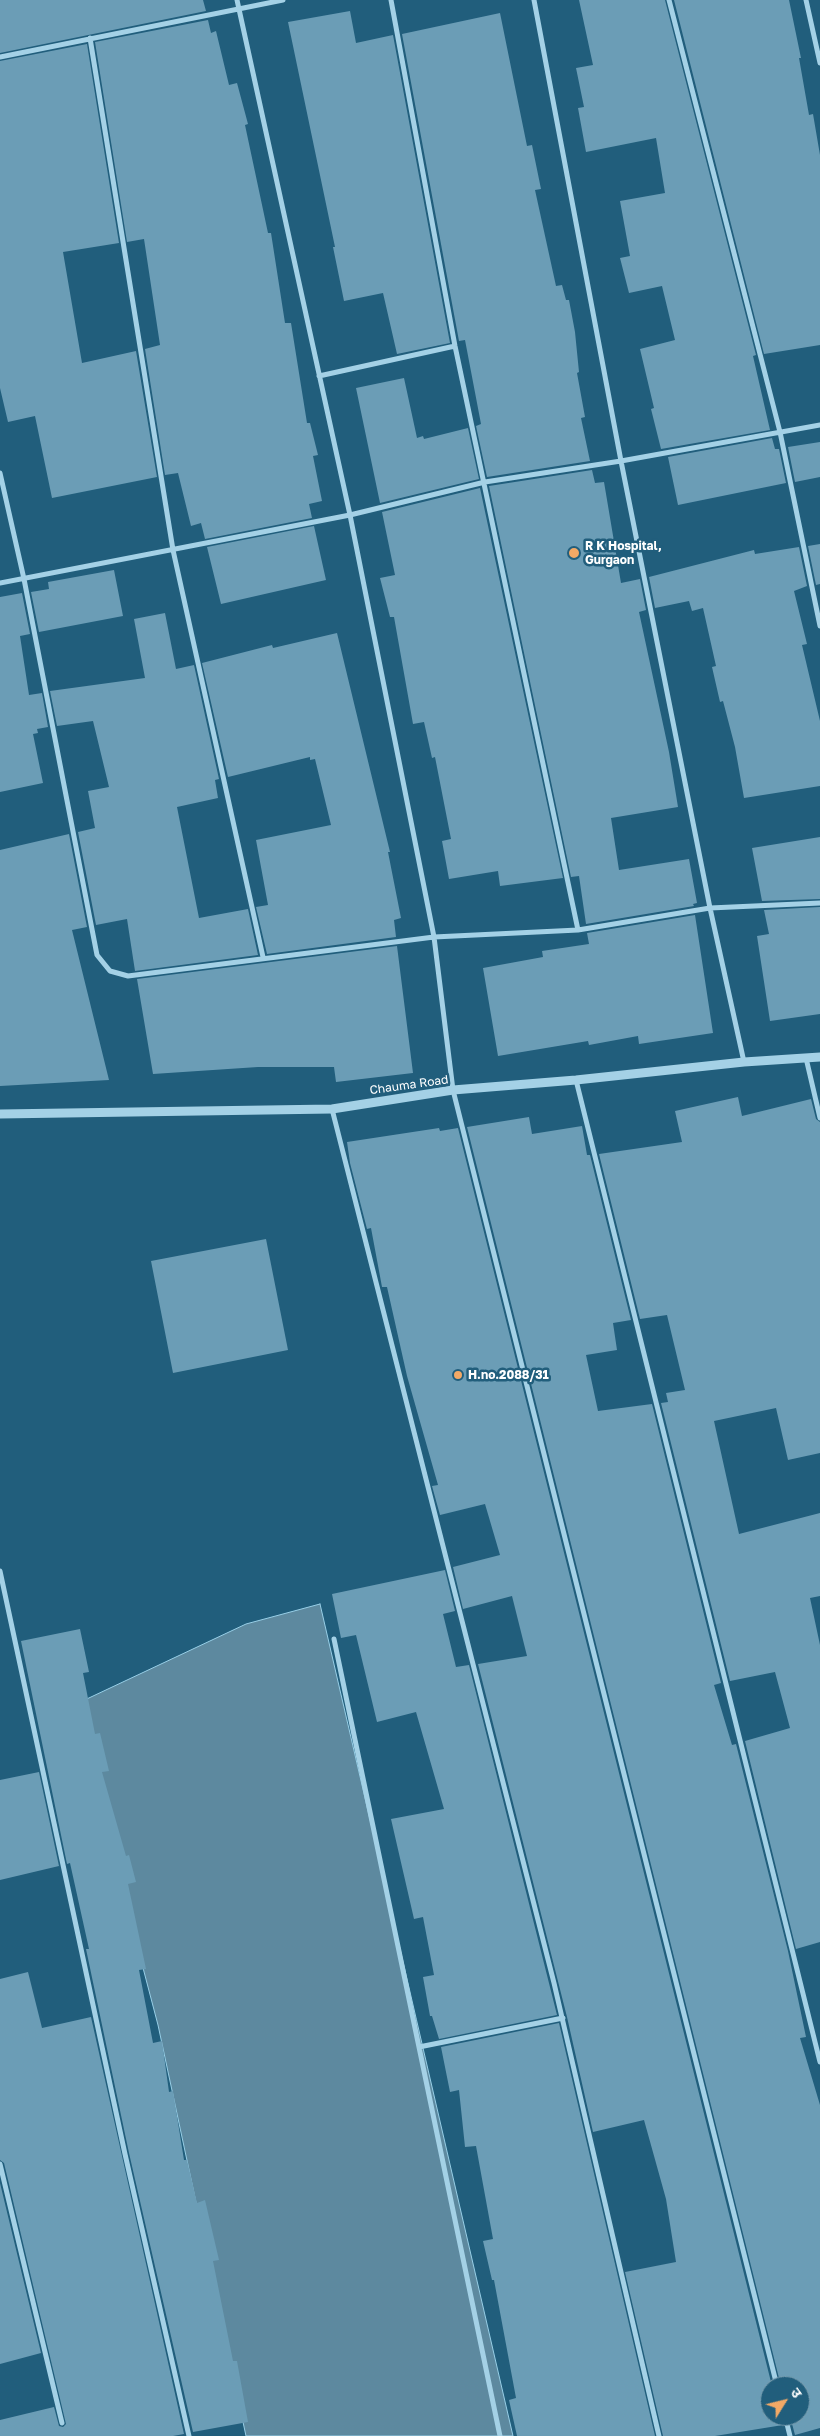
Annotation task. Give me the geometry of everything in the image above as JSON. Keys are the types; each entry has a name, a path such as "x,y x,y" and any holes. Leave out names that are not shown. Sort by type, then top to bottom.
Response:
{"street":[{"path":"237,0 350,514 434,937 453,1090 775,2376"},
{"path":"0,57 283,0"},
{"path":"391,0 455,346 578,930"},
{"path":"534,0 620,461 710,908 744,1062"},
{"path":"669,0 780,432 820,626"},
{"path":"806,0 820,63"},
{"path":"90,38 173,550 263,957"},
{"path":"319,376 455,346"},
{"path":"0,583 350,514 485,482 620,461 820,425"},
{"path":"0,473 24,579 97,956 110,971 128,976 263,957 434,937 578,930 710,908 820,903"},
{"name":"Chauma Road","path":"0,1114 332,1109 453,1090 576,1080 744,1062 820,1057"},
{"path":"806,1058 820,1118"},
{"path":"576,1080 820,2062"},
{"path":"332,1109 563,2018 659,2436"},
{"path":"0,1571 125,2154 189,2436"},
{"path":"334,1639 500,2436"},
{"path":"419,2047 563,2018"},
{"path":"0,2164 62,2423"}],"water":[{"path":"320,1604 513,2436 246,2436 158,2025 74,1705 246,1624"}],"building":[{"path":"0,0 203,0 206,11 0,53"},
{"path":"579,0 665,0 756,355 753,356 770,430 661,449 651,409 654,408 640,349 675,340 662,286 629,293 620,258 630,256 620,201 665,193 656,138 586,152 578,108 584,107 576,68 593,65"},
{"path":"674,0 789,0 801,58 799,58 809,115 813,114 820,155 820,345 764,354"},
{"path":"350,11 356,43 393,35 450,343 397,354 383,293 344,301 333,247 335,247 288,22"},
{"path":"500,13 527,146 532,145 541,189 535,190 556,286 562,285 566,300 569,300 575,332 579,372 577,373 585,417 581,418 590,461 487,477 476,426 481,424 465,340 459,341 402,34"},
{"path":"208,20 211,33 216,31 229,85 237,83 248,124 245,125 268,233 271,233 285,323 291,323 307,423 310,423 318,455 313,456 322,501 309,504 312,518 205,539 201,523 191,526 178,473 165,475 145,349 160,345 144,239 127,242 95,42"},
{"path":"87,44 119,243 63,252 82,363 136,351 157,477 52,498 35,416 8,422 0,388 0,61"},
{"path":"404,378 417,438 423,436 424,439 468,428 479,479 380,503 356,388"},
{"path":"772,438 775,449 779,449 786,483 678,505 668,457"},
{"path":"820,442 820,477 795,482 788,447"},
{"path":"592,470 595,483 604,482 621,583 640,579 646,610 639,612 669,752 678,807 611,818 619,870 689,859 697,903 693,904 694,906 586,924 579,876 571,877 489,486"},
{"path":"480,488 563,878 500,886 498,871 449,879 442,841 451,839 435,757 432,758 424,722 413,724 394,617 390,617 380,578 395,575 382,512"},
{"path":"314,526 326,580 221,604 207,547"},
{"path":"820,544 820,584 816,585 808,546"},
{"path":"799,547 807,586 794,591 807,644 802,645 820,721 820,786 744,798 735,747 723,701 720,702 712,667 716,666 703,608 692,611 689,601 655,608 649,577 754,550 755,554"},
{"path":"114,570 123,616 39,632 31,592 49,589 48,582"},
{"path":"22,593 30,634 20,636 29,695 42,693 48,727 37,729 38,733 33,734 43,783 0,792 0,597"},
{"path":"165,613 176,669 194,665 219,779 215,780 218,798 177,807 199,918 248,909 258,955 135,971 127,919 96,925 78,832 95,828 88,791 109,787 93,721 57,726 50,691 145,678 134,619"},
{"path":"337,633 390,852 388,852 401,918 394,920 396,937 267,954 256,907 268,905 256,840 331,825 315,759 310,760 310,757 228,777 202,663 272,645 273,648"},
{"path":"69,834 87,927 72,930 109,1080 0,1086 0,850"},
{"path":"820,837 820,899 762,901 752,848"},
{"path":"820,907 820,1014 770,1021 757,936 769,934 764,910"},
{"path":"695,915 713,1033 639,1044 638,1036 589,1045 588,1041 498,1056 483,968 543,957 542,951 589,944 587,933"},
{"path":"397,946 413,1073 336,1082 334,1067 258,1067 153,1074 137,979"},
{"path":"738,1097 742,1116 811,1099 816,1119 820,1122 820,1453 788,1460 776,1408 714,1421 739,1534 820,1513 820,1596 810,1598 820,1645 820,1942 796,1949 745,1741 790,1728 775,1672 730,1681 661,1403 668,1402 666,1393 685,1390 667,1315 640,1319 599,1154 682,1142 675,1111"},
{"path":"529,1117 532,1134 582,1126 587,1155 590,1155 631,1320 613,1323 617,1350 586,1355 598,1411 652,1404 721,1683 714,1685 732,1745 736,1744 788,1951 806,2037 800,2038 820,2105 820,2428 795,2435 793,2426 810,2426 810,2376 779,2376 467,1127"},
{"path":"439,1128 440,1131 458,1128 770,2376 760,2376 760,2426 777,2426 715,2436 663,2436 625,2272 676,2262 666,2199 644,2120 593,2132 567,2017 478,1664 527,1656 512,1596 463,1609 453,1567 500,1555 485,1504 440,1515 432,1486 438,1485 407,1376 387,1287 382,1287 371,1228 367,1229 350,1163 347,1142"},
{"path":"266,1239 288,1350 173,1373 151,1261"},
{"path":"445,1570 455,1611 443,1614 456,1667 469,1665 557,2015 439,2039 432,2016 430,2016 423,1977 434,1975 423,1917 414,1919 391,1819 444,1809 416,1712 377,1722 356,1635 341,1638 332,1594"},
{"path":"80,1629 89,1672 83,1673 95,1734 100,1733 109,1771 102,1772 126,1856 129,1855 136,1882 128,1884 146,1969 139,1970 153,2043 162,2041 169,2092 173,2091 184,2160 187,2160 197,2203 205,2200 219,2260 213,2261 233,2361 237,2361 248,2422 193,2432 129,2153 86,1949 89,1949 70,1863 67,1864 21,1641"},
{"path":"39,1772 59,1866 0,1880 0,1780"},
{"path":"28,1972 42,2028 91,2017 184,2434 173,2436 0,2436 0,2420 54,2407 59,2426 63,2427 66,2424 4,2163 0,2160 0,1979"},
{"path":"559,2023 655,2436 517,2436 509,2400 516,2398 494,2280 492,2280 483,2241 493,2239 476,2146 465,2147 459,2090 450,2092 441,2047"},
{"path":"0,2183 41,2353 0,2364"}],"place":[{"name":"R K Hospital, Gurgaon","path":"574,553"},
{"name":"H.no.2088/31","path":"458,1375"}]}
